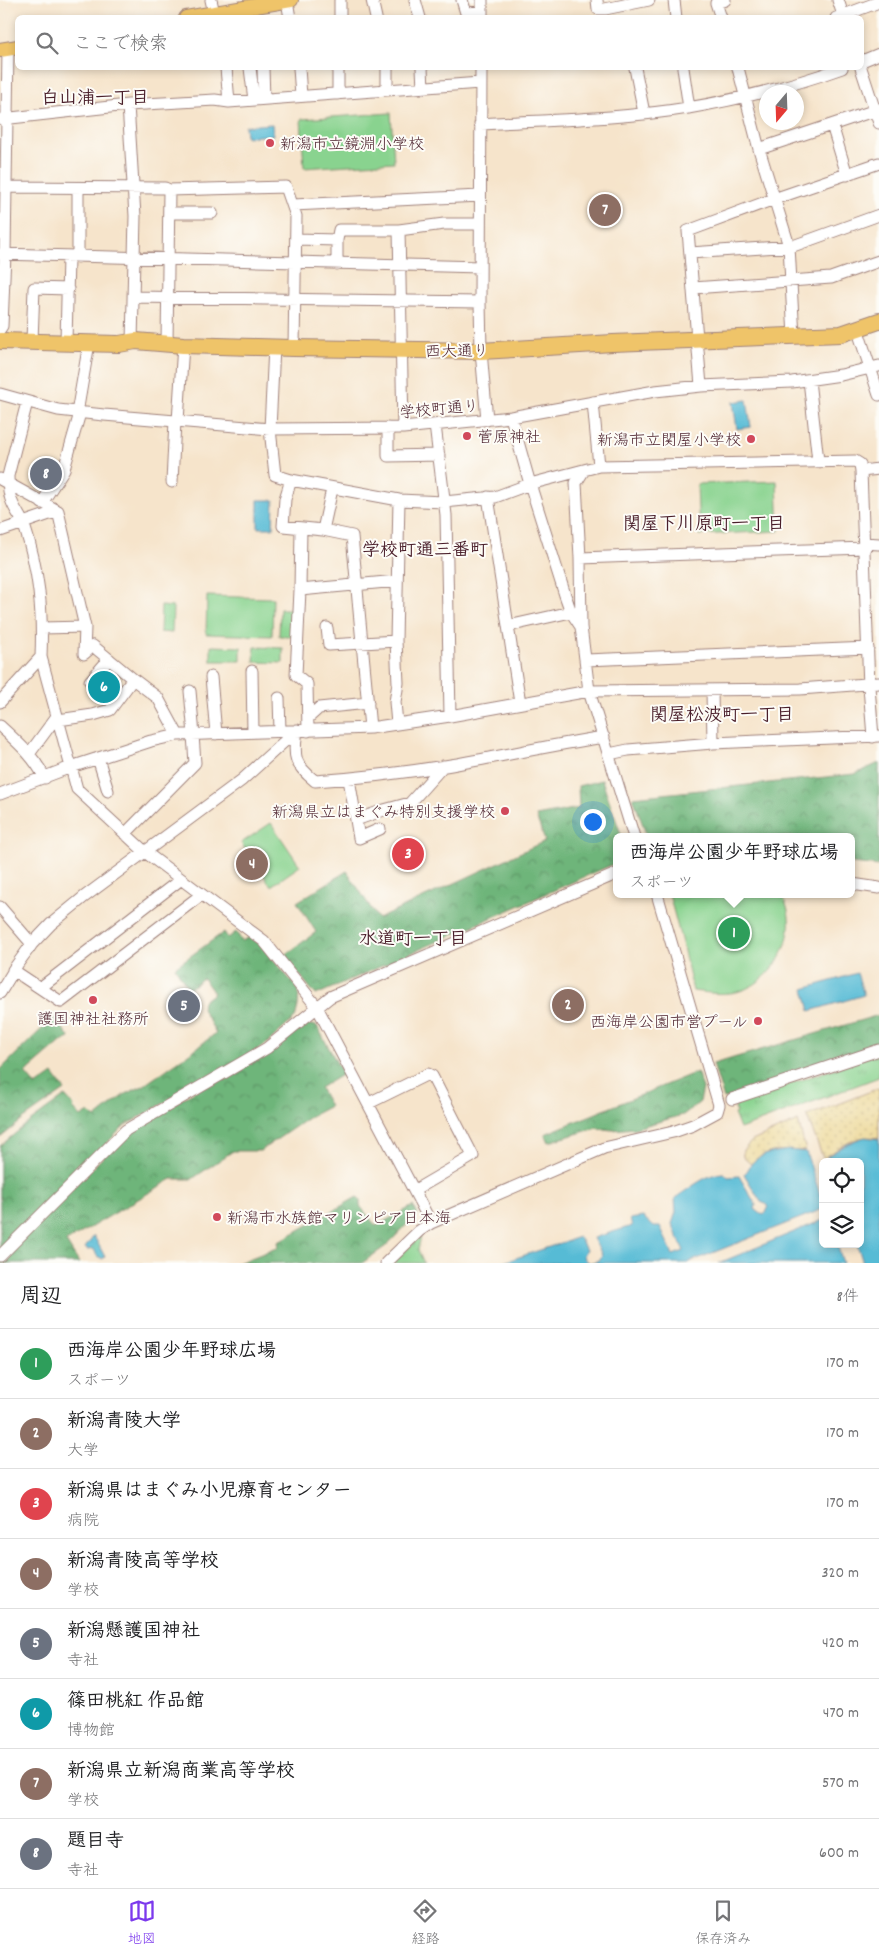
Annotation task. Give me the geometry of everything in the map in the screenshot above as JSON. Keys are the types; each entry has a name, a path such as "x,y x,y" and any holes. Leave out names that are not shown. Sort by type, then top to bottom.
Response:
{"highway":[{"name":"西大通り","path":"0,341 481,350 841,334 879,321"},
{"name":"西大通り","path":"0,334 32,341"}],"main road":[{"path":"198,15 217,10 246,12 289,0"}],"street":[{"path":"289,0 290,15"},
{"path":"340,0 340,15"},
{"path":"372,0 375,15"},
{"path":"415,0 419,15"},
{"path":"462,0 466,13 482,15 482,0"},
{"path":"598,0 598,9 623,12 649,0"},
{"path":"674,0 676,15"},
{"path":"720,15 716,3 725,0"},
{"path":"838,0 841,15"},
{"path":"846,15 879,2"},
{"path":"0,329 2,326 6,187 4,119 9,49"},
{"path":"864,60 879,54"},
{"path":"226,70 229,102"},
{"path":"251,70 259,99"},
{"path":"259,99 262,70"},
{"path":"298,70 301,96"},
{"path":"338,70 338,94"},
{"path":"387,70 387,90"},
{"path":"422,70 423,88"},
{"path":"481,70 480,302 481,350 487,420"},
{"path":"635,70 644,113"},
{"path":"683,70 689,108"},
{"path":"738,70 759,149 788,246 794,337"},
{"path":"480,124 644,113 689,108 745,97 836,70"},
{"path":"862,70 877,110 879,123"},
{"path":"4,119 128,105 215,100 229,102 480,83"},
{"path":"128,105 134,188 132,342"},
{"path":"759,149 877,110"},
{"path":"832,125 847,175"},
{"path":"701,386 688,231 879,163"},
{"path":"6,187 78,189 165,188 169,190 286,187 296,216 294,348"},
{"path":"66,342 68,289 73,257 78,189"},
{"path":"169,190 168,297 175,344 176,421 172,482"},
{"path":"293,205 480,196"},
{"path":"169,213 212,213"},
{"path":"690,253 793,246 879,215"},
{"path":"337,264 338,230 399,230 444,224 480,224"},
{"path":"399,230 403,428"},
{"path":"296,239 337,240"},
{"path":"3,254 480,267"},
{"path":"693,288 831,278 879,261"},
{"path":"32,341 34,288 68,289"},
{"path":"134,297 480,302"},
{"path":"858,328 875,367 879,395"},
{"path":"42,503 64,469 78,413 89,343"},
{"path":"274,347 270,429 275,475 332,489 399,500 444,502 488,497 599,466 818,461 856,461 860,464 868,648 874,684 876,737 713,743 628,750 610,754"},
{"name":"学校町通り","path":"0,394 78,413 270,429 403,428 511,417 655,391 701,386 809,380 875,367"},
{"path":"809,380 818,461"},
{"path":"27,402 8,476 4,481 5,502 24,524 40,584 41,657 77,789 145,852 264,941 318,1006 431,1222"},
{"path":"593,402 599,466"},
{"path":"511,417 530,484 571,612 581,627"},
{"path":"435,425 444,502 448,568 450,716"},
{"path":"388,428 388,456 439,455"},
{"path":"861,471 879,469"},
{"path":"584,470 576,483 581,627 589,691 633,833"},
{"path":"291,480 286,499 283,526 323,530 352,536 370,728"},
{"path":"4,481 58,511"},
{"path":"323,530 332,489"},
{"path":"488,497 520,703"},
{"path":"397,724 395,702 398,683 396,641 399,500"},
{"path":"0,531 58,511"},
{"path":"58,511 85,627 84,654 93,646 132,680 158,698 178,735"},
{"path":"301,528 296,676 308,684 308,718"},
{"path":"580,558 879,544"},
{"path":"300,590 397,582"},
{"path":"867,599 879,597"},
{"path":"508,626 571,612"},
{"path":"42,628 85,627"},
{"path":"327,628 329,644 396,641"},
{"path":"586,660 868,648"},
{"path":"0,702 41,657"},
{"path":"90,681 109,659"},
{"path":"252,670 253,732"},
{"path":"211,677 216,734"},
{"path":"29,754 58,718 93,716 110,710 132,680"},
{"path":"0,794 98,758 151,741 178,735 370,728 589,691 800,689 874,684"},
{"path":"712,690 713,743"},
{"path":"125,834 195,763 190,691"},
{"path":"279,698 280,731"},
{"path":"368,703 319,708 308,718 294,747 298,766 315,781 349,779 443,766 529,751 550,745 604,737"},
{"path":"0,726 36,761 45,778"},
{"path":"2,986 32,944 51,924 84,897 242,780 302,731"},
{"path":"98,758 108,791"},
{"path":"356,820 410,803 443,766"},
{"path":"349,779 360,838 380,829"},
{"path":"0,1256 126,1130 267,1048 330,997 613,875"},
{"path":"40,988 180,880"},
{"path":"855,884 879,888"},
{"path":"13,970 61,1002 201,895"},
{"path":"386,1263 431,1222 604,1148 673,1132 693,1125 717,1112 719,1105 658,898"},
{"path":"0,907 32,944"},
{"path":"732,1099 879,1050"},
{"path":"369,1103 428,1074 432,1076 473,1156 415,1190"}],"green space":[{"path":"391,113 394,162 304,168 301,119"},
{"path":"777,481 779,531 699,535 697,484"},
{"path":"207,596 273,598 272,636 206,634"},
{"path":"161,606 173,607 172,633 160,632"},
{"path":"280,609 293,609 291,636 279,636"},
{"path":"211,646 241,647 241,661 211,661"},
{"path":"255,647 283,648 283,663 254,662"},
{"path":"879,763 879,866 855,863 855,833 646,833 633,797 855,774"},
{"path":"602,780 621,833 613,833 613,864 316,995 284,956 316,932 297,902 347,871 378,919 545,841 536,816 579,808 578,786"},
{"path":"271,823 300,866 271,886 241,843"},
{"path":"670,898 783,898 787,908 789,922 788,936 776,963 756,984 737,992 712,993 693,991"},
{"path":"224,932 228,938 236,932 242,941 250,937 260,944 299,990 295,1018 264,1046 124,1126 0,1251 0,1146 65,1096 81,1117 89,1112 95,1118 125,1094 143,1086 216,1033 202,1009 203,1001 214,993 203,978 189,989 175,967"},
{"path":"879,1015 879,1047 724,1099 713,1064"},
{"path":"54,1017 70,1038 61,1042 25,1073 36,1086 53,1074 65,1090 0,1138 0,1070"},
{"path":"305,1024 317,1026 343,1074 320,1088 330,1106 311,1116 260,1151 233,1151 192,1179 172,1179 66,1242 79,1263 0,1263 128,1132"},
{"path":"879,1053 879,1077 740,1129 734,1114 736,1113 735,1108 738,1102"},
{"path":"697,1072 703,1088 700,1102 683,1115 636,1128 612,1130 596,1128 549,1142 545,1134"},
{"path":"357,1197 360,1201 360,1206 376,1226 413,1206 417,1214 386,1246 362,1263 238,1263 279,1247 278,1242"},
{"path":"421,1236 418,1250 424,1263 391,1263"}],"sand":[{"path":"879,1088 879,1138 856,1139 823,1158 807,1116"},
{"path":"798,1121 806,1151 777,1151 764,1155 751,1164 743,1157 743,1150 752,1141"}],"water":[{"path":"272,124 273,135 246,137 245,126"},
{"path":"747,400 751,427 737,429 733,402"},
{"path":"258,500 274,500 273,528 258,528"},
{"path":"857,973 864,995 810,1011 804,989"},
{"path":"865,1137 879,1139 879,1263 863,1263 858,1248 864,1248 864,1158 828,1158 827,1156"},
{"path":"789,1150 806,1152 819,1191 819,1211 687,1263 589,1263 599,1260 602,1256 593,1238 632,1226 630,1219 643,1217 654,1227 660,1227 673,1255 684,1251 672,1224 676,1212 675,1198 698,1182 718,1174 724,1173 728,1177 739,1176 756,1205 755,1209 763,1215 768,1208 766,1204 761,1202 744,1174 758,1158 770,1153"},
{"path":"819,1222 819,1248 838,1248 843,1263 719,1263"},
{"path":"94,1236 105,1257 103,1259 97,1256 94,1249 87,1250 85,1248"},
{"path":"579,1237 586,1250 583,1255 584,1259 589,1263 501,1263"}],"place":[{"name":"新潟市立鏡淵小学校","path":"270,143"},
{"name":"新潟県立新潟商業高等学校","path":"605,210"},
{"name":"菅原神社","path":"467,436"},
{"name":"新潟市立関屋小学校","path":"751,439"},
{"name":"題目寺","path":"46,474"},
{"name":"篠田桃紅 作品館","path":"104,687"},
{"name":"新潟県立はまぐみ特別支援学校","path":"505,811"},
{"name":"新潟県はまぐみ小児療育センター","path":"408,854"},
{"name":"新潟青陵高等学校","path":"252,864"},
{"name":"西海岸公園少年野球広場","path":"734,933"},
{"name":"護国神社社務所","path":"93,1000"},
{"name":"新潟青陵大学","path":"568,1005"},
{"name":"新潟懸護国神社","path":"184,1006"},
{"name":"西海岸公園市営プール","path":"758,1021"},
{"name":"新潟市水族館マリンピア日本海","path":"217,1217"}],"district":[{"name":"白山浦一丁目","path":"95,97"},
{"name":"関屋下川原町一丁目","path":"704,523"},
{"name":"学校町通三番町","path":"425,549"},
{"name":"関屋松波町一丁目","path":"722,714"},
{"name":"水道町一丁目","path":"413,938"}]}
